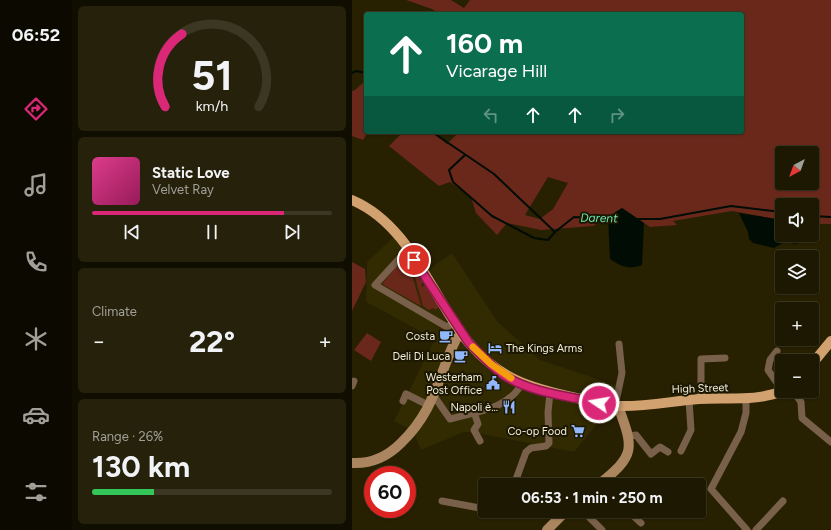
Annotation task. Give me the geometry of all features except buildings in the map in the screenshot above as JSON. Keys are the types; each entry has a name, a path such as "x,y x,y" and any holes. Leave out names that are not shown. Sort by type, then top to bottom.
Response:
{"main road":[{"name":"High Street","path":"352,200 368,208 380,218 408,249 462,334 478,353 505,376 550,393 617,406 701,399 746,399 767,396 775,393"},
{"path":"819,356 831,341"}],"street":[{"path":"408,249 375,285 447,327 455,322"},
{"path":"352,463 378,459 395,449 416,428 432,401 452,346 456,339 462,334"},
{"path":"607,478 617,470 626,459 629,451 629,436 617,406 622,373 619,344"},
{"path":"775,380 768,370 770,360 777,351"},
{"path":"701,399 701,359 725,358"},
{"path":"405,398 432,401 450,419 487,410 513,396 522,383"},
{"path":"517,478 526,452 531,448 546,446 549,443 548,412 550,393"},
{"path":"798,398 801,402 802,418 831,442"},
{"path":"746,399 745,418 741,432 711,489 747,530"},
{"path":"681,451 691,430 689,400"},
{"path":"474,412 478,424 474,430 480,440"},
{"path":"629,436 636,435 651,454 660,447 668,452"},
{"path":"442,501 478,507"},
{"path":"756,530 783,501"},
{"path":"547,530 559,518"},
{"path":"590,518 602,530"},
{"path":"635,518 640,523"}],"shaded area":[{"path":"406,0 451,0 464,8 470,0 831,0 831,224 819,224 819,198 775,198 775,219 732,211 673,221 677,225 650,227 622,208 593,226 541,230 507,223 497,235 476,213 471,197 450,182 439,186 389,146 401,134 434,134 447,144 457,134 744,134 744,12 437,12","holes":["548,177 568,183 553,209 540,219 525,215"]},
{"path":"364,82 364,134 367,134 363,140 352,136 352,91"},
{"path":"622,208 644,223 642,265 637,267 626,267 610,259 608,217"},
{"path":"739,213 775,219 775,242 784,242 774,248 753,243 749,239 748,232"},
{"path":"401,230 430,269 452,253 497,321 540,360 618,386 615,402 574,452 472,432 464,432 421,450 414,434 409,429 394,421 435,339 366,302 367,262"},
{"path":"784,242 798,242 797,244"},
{"path":"404,257 407,258 421,306 382,284"},
{"path":"352,262 365,269 366,282 352,311"},
{"path":"411,263 423,283 421,285 422,287 425,285 440,305 436,310 433,308 429,310 423,306"},
{"path":"367,333 381,342 371,361 354,350"}],"waterway":[{"name":"Darent","path":"352,73 356,71 364,73"},
{"name":"Darent","path":"435,134 494,174 555,232 574,217 610,219"},
{"path":"465,155 449,170 453,182 492,216 534,238 548,240 555,232"},
{"name":"Darent","path":"637,219 660,219 731,206 775,211"},
{"name":"Darent","path":"819,216 831,217"}],"slow traffic":[{"path":"473,347 505,376 511,378"}],"place":[{"name":"Costa","path":"446,336"},
{"name":"The Kings Arms","path":"495,348"},
{"name":"Deli Di Luca","path":"461,356"},
{"name":"Westerham Post Office","path":"493,383"},
{"name":"Napoli è...","path":"509,407"},
{"name":"Co-op Food","path":"578,431"}],"route":[{"path":"414,260 469,343 478,353 505,376 550,393 599,403"}]}
